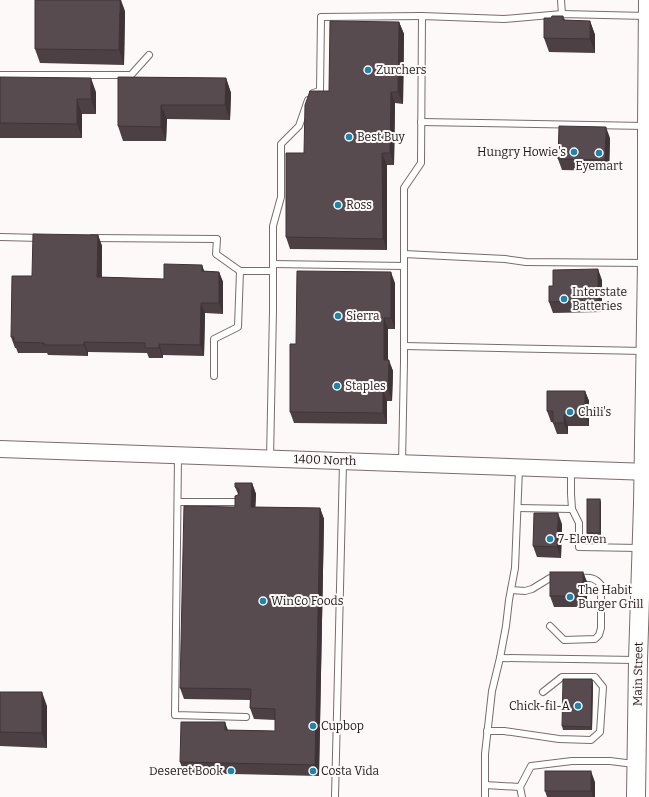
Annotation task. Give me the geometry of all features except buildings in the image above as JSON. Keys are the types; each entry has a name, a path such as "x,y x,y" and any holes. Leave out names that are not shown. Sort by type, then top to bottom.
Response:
{"main road":[{"name":"Main Street","path":"636,797 638,660 646,472 645,351 647,263 648,8"},
{"name":"1400 North","path":"0,449 646,472"}],"lane":[{"path":"561,0 562,14"},
{"path":"270,459 273,226 281,197 281,144 299,126 309,95 320,91 321,17 422,16 504,19 648,8"},
{"path":"402,463 404,188 421,163 422,16"},
{"path":"0,75 131,75 149,55"},
{"path":"421,122 648,126"},
{"path":"0,237 46,238"},
{"path":"85,238 217,239 216,254 240,271 273,271"},
{"path":"404,254 505,259 526,262 647,263"},
{"path":"273,264 404,266"},
{"path":"214,376 214,339 238,327 240,271"},
{"path":"404,346 645,351"},
{"path":"178,455 175,715 246,717"},
{"path":"335,797 344,461"},
{"path":"484,797 485,754 492,691 506,626 515,568 519,467"},
{"path":"571,469 572,509 578,523 578,547 642,548"},
{"path":"178,502 239,502"},
{"path":"518,508 572,509"},
{"path":"511,590 532,590 550,578 590,578 597,580 601,585 601,628 599,635 595,639 564,640 550,626"},
{"path":"500,658 638,660"},
{"path":"487,731 504,731 559,739 591,740 600,732 603,687 594,677 562,677 543,692"},
{"path":"522,797 520,787 531,766 572,761 610,761 636,764"},
{"path":"485,785 520,787"}],"place":[{"name":"Zurchers","path":"368,70"},
{"name":"Best Buy","path":"349,137"},
{"name":"Hungry Howie's","path":"574,152"},
{"name":"Eyemart","path":"599,153"},
{"name":"Ross","path":"338,205"},
{"name":"Interstate Batteries","path":"564,299"},
{"name":"Sierra","path":"338,316"},
{"name":"Staples","path":"337,386"},
{"name":"Chili's","path":"570,412"},
{"name":"7-Eleven","path":"550,539"},
{"name":"The Habit Burger Grill","path":"570,597"},
{"name":"WinCo Foods","path":"263,601"},
{"name":"Chick-fil-A","path":"578,706"},
{"name":"Cupbop","path":"313,726"},
{"name":"Deseret Book","path":"231,771"},
{"name":"Costa Vida","path":"313,771"}]}
